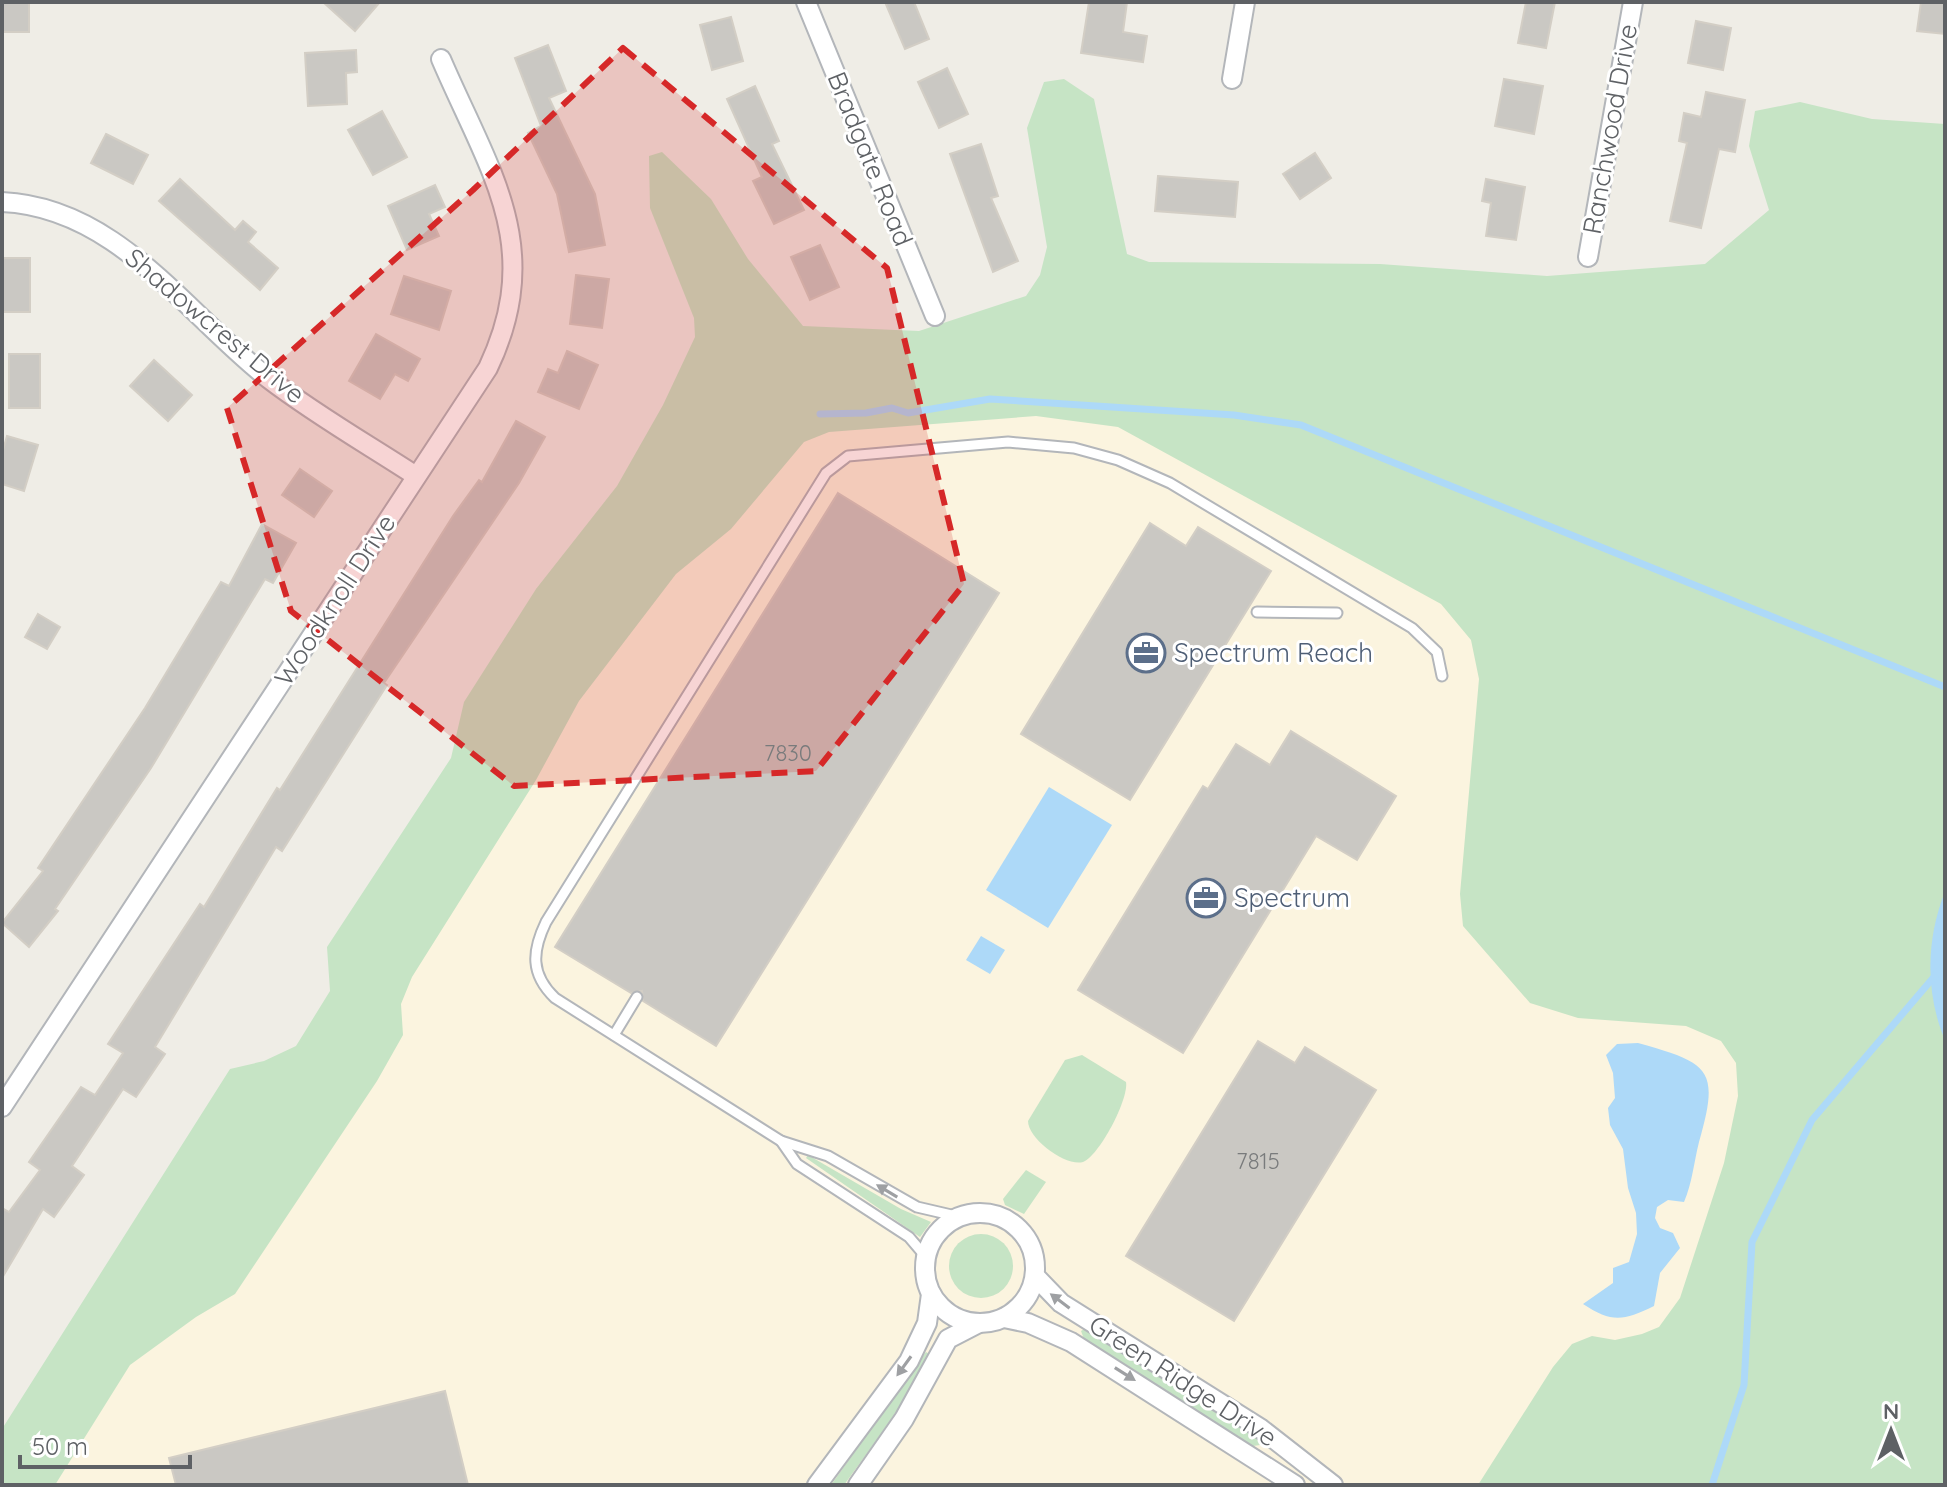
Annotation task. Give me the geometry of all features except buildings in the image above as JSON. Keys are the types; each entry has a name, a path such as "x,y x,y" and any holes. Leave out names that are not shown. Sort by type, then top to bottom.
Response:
{"street":[{"name":"Bradgate Road","path":"806,2 935,316"},
{"path":"1232,79 1245,2"},
{"name":"Ranchwood Drive","path":"1588,257 1633,2"},
{"name":"Woodknoll Drive","path":"2,1107 488,368 504,335 515,281 513,240 504,206 441,59"},
{"name":"Shadowcrest Drive","path":"2,202 59,213 91,226 121,246 266,376 416,476"},
{"path":"858,1485 904,1419 948,1339 978,1324 1004,1318 1025,1301 1035,1276 1033,1250 1018,1228 990,1214 960,1217 935,1236 926,1257 926,1280 931,1294 952,1316 978,1324"},
{"name":"Green Ridge Drive","path":"1035,1276 1061,1303 1260,1428 1333,1485"},
{"path":"817,1485 909,1361 927,1323 931,1294"},
{"name":"Green Ridge Drive","path":"1004,1318 1028,1323 1071,1342 1295,1485"}],"lane":[{"path":"960,1217 917,1207 828,1156 781,1141 545,988 533,954 537,940 826,473 848,456 1008,442 1074,448 1118,460 1170,483 1412,628 1437,652 1442,676"},
{"path":"1257,612 1337,613"},
{"path":"614,1035 637,997"},
{"path":"781,1141 797,1164 909,1237 926,1257"}],"highlighted area":[{"path":"623,48 887,268 964,584 816,771 514,786 291,611 227,408 473,190"}],"shaded area":[{"path":"1945,244 1945,1485 20,1485 736,370"}],"green space":[{"path":"1064,79 1094,99 1127,254 1149,262 1380,264 1547,276 1705,264 1769,210 1749,146 1755,111 1800,102 1872,119 1945,124 1945,1485 1478,1485 1553,1367 1572,1344 1592,1336 1615,1340 1659,1327 1680,1298 1724,1163 1738,1096 1736,1063 1721,1041 1686,1026 1578,1018 1530,1003 1463,926 1460,894 1479,679 1471,640 1441,604 1118,427 1036,416 829,432 804,442 731,529 676,574 579,701 536,780 412,977 401,1004 403,1035 377,1081 235,1294 196,1317 130,1365 55,1485 2,1485 2,1429 230,1069 264,1061 296,1046 330,991 327,947 451,758 464,702 536,589 617,486 663,405 695,337 694,318 650,208 649,156 662,152 711,199 748,259 803,326 919,331 1026,296 1040,275 1047,247 1027,128 1044,82"},
{"path":"1082,1055 1126,1082 1126,1090 1104,1139 1090,1158 1076,1162 1049,1150 1034,1136 1028,1121 1065,1060"},
{"path":"808,1155 901,1209 931,1222 920,1237 806,1158"},
{"path":"1026,1170 1046,1182 1024,1214 1005,1205 1003,1199"},
{"path":"981,1234 1004,1243 1013,1266 1004,1289 981,1298 958,1289 949,1266 958,1243"},
{"path":"1086,1328 1260,1436 1260,1445 1253,1446 1084,1339 1081,1331"},
{"path":"926,1352 929,1354 900,1405 844,1485 831,1485"}],"water":[{"path":"1049,787 1112,825 1048,928 986,890"},
{"path":"1945,892 1945,1040 1934,1004 1930,966 1934,928"},
{"path":"981,936 1005,950 990,974 966,960"},
{"path":"1638,1043 1694,1064 1708,1084 1708,1099 1684,1202 1668,1200 1657,1207 1655,1218 1660,1228 1673,1233 1680,1248 1660,1273 1654,1306 1618,1318 1583,1304 1613,1283 1613,1268 1629,1262 1637,1234 1636,1213 1628,1188 1623,1149 1610,1125 1608,1108 1615,1098 1613,1073 1606,1055 1617,1044"}],"waterway":[{"path":"820,414 866,413 892,408 908,413 990,399 1234,415 1301,425 1945,687"},
{"path":"1712,1485 1744,1385 1752,1242 1812,1120 1945,964"}],"place":[{"name":"Spectrum Reach","path":"1146,653"},
{"name":"Spectrum","path":"1206,898"}]}
